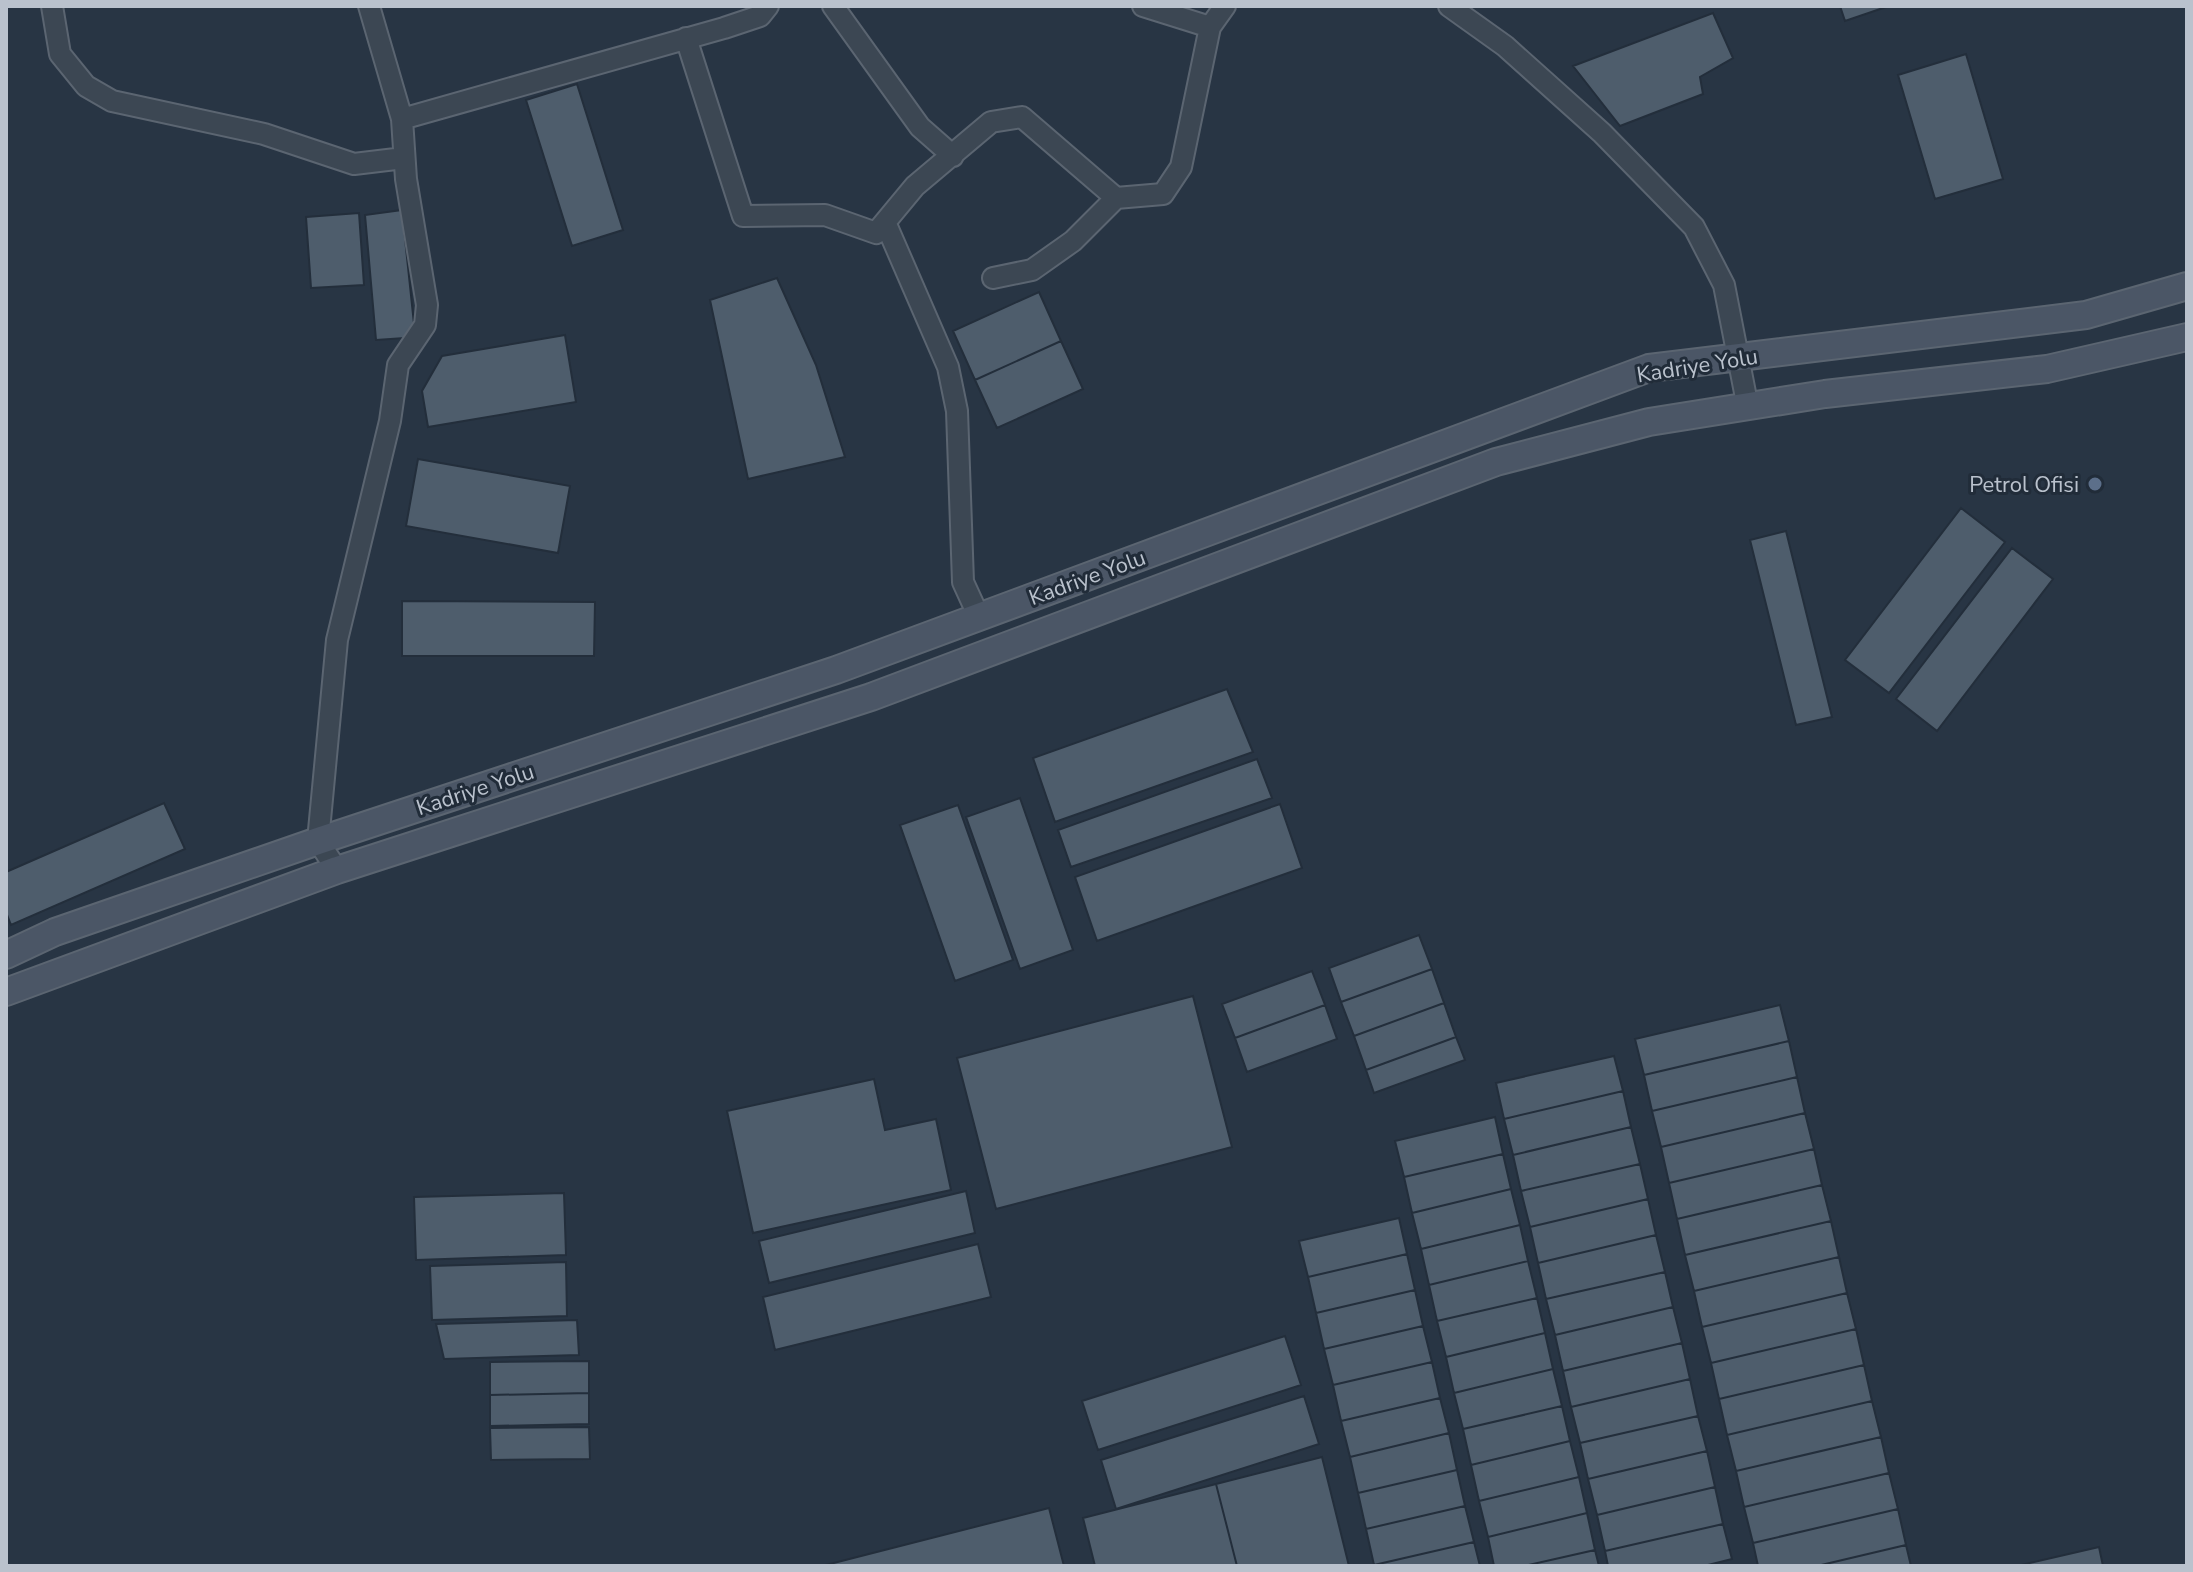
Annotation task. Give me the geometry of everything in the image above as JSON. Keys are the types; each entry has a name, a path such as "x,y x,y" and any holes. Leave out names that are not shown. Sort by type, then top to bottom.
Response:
{"main road":[{"name":"Kadriye Yolu","path":"6,955 55,932 318,841 836,670 1649,368 2086,315 2187,286"},
{"name":"Kadriye Yolu","path":"6,992 337,870 871,697 1496,462 1649,422 1825,394 2047,369 2187,337"}],"street":[{"path":"52,6 60,54 86,86 112,101 264,134 354,164 404,158"},
{"path":"337,870 318,841 337,640 390,421 398,365 425,325 426,315 404,158 402,119 369,6"},
{"path":"402,119 760,16 768,6"},
{"path":"833,6 920,127 953,156"},
{"path":"1143,6 1210,27"},
{"path":"993,278 1032,270 1073,241 1116,198 1163,194 1181,167 1210,27 1225,6"},
{"path":"1449,6 1505,46 1580,114 1694,227 1724,285 1748,408"},
{"path":"686,38 743,216 825,215 876,233 915,186 991,122 1022,117 1116,198"},
{"path":"885,222 948,367 957,411 963,582 979,617"}],"building":[{"path":"1840,6 1889,6 1845,21"},
{"path":"1713,13 1733,58 1700,77 1703,94 1620,126 1573,66"},
{"path":"1966,54 2003,179 1935,199 1898,75"},
{"path":"577,84 623,230 572,246 526,100"},
{"path":"402,210 414,324 405,338 376,340 365,215"},
{"path":"359,213 364,285 311,288 306,217"},
{"path":"777,278 816,365 845,457 748,479 710,300"},
{"path":"1039,292 1061,341 975,380 953,331"},
{"path":"565,335 576,402 428,427 422,391 442,356"},
{"path":"1061,341 1083,389 997,428 975,380"},
{"path":"418,459 570,486 558,553 406,526"},
{"path":"1961,508 2005,542 1889,693 1845,660"},
{"path":"1786,531 1832,717 1796,725 1750,540"},
{"path":"2012,548 2053,579 1937,731 1896,699"},
{"path":"402,601 595,602 594,656 402,656"},
{"path":"1227,689 1253,752 1055,822 1033,758"},
{"path":"1257,759 1272,798 1071,867 1058,830"},
{"path":"1020,798 1073,950 1020,969 966,817"},
{"path":"164,803 185,849 11,925 6,912 6,872"},
{"path":"1280,804 1302,868 1097,941 1075,877"},
{"path":"958,805 1013,960 955,981 900,825"},
{"path":"1419,935 1432,969 1341,1002 1329,968"},
{"path":"1432,969 1444,1003 1354,1036 1341,1002"},
{"path":"1312,971 1325,1005 1235,1038 1222,1004"},
{"path":"1193,996 1232,1147 996,1209 957,1058"},
{"path":"1444,1003 1456,1037 1366,1070 1354,1036"},
{"path":"1325,1005 1337,1039 1247,1072 1235,1038"},
{"path":"1780,1005 1789,1041 1644,1075 1635,1039"},
{"path":"1456,1037 1465,1060 1374,1093 1366,1070"},
{"path":"1789,1041 1797,1077 1652,1111 1644,1075"},
{"path":"1614,1056 1623,1091 1504,1119 1496,1083"},
{"path":"1797,1077 1805,1113 1661,1147 1652,1111"},
{"path":"874,1079 885,1130 936,1119 951,1190 753,1233 727,1111"},
{"path":"1623,1091 1631,1127 1513,1155 1504,1119"},
{"path":"1805,1113 1814,1149 1669,1183 1661,1147"},
{"path":"1495,1117 1503,1154 1404,1177 1395,1141"},
{"path":"1631,1127 1640,1164 1521,1191 1513,1155"},
{"path":"1814,1149 1822,1185 1677,1219 1669,1183"},
{"path":"1503,1154 1511,1189 1412,1213 1404,1177"},
{"path":"1640,1164 1648,1199 1530,1227 1521,1191"},
{"path":"1822,1185 1831,1221 1685,1255 1677,1219"},
{"path":"1511,1189 1520,1225 1421,1249 1412,1213"},
{"path":"966,1191 975,1233 769,1283 759,1241"},
{"path":"564,1193 566,1255 416,1260 414,1197"},
{"path":"1648,1199 1656,1235 1538,1263 1530,1227"},
{"path":"1399,1218 1407,1254 1308,1277 1299,1241"},
{"path":"1831,1221 1839,1257 1694,1291 1685,1255"},
{"path":"1520,1225 1528,1261 1429,1285 1421,1249"},
{"path":"1656,1235 1665,1272 1546,1299 1538,1263"},
{"path":"978,1244 991,1297 775,1350 763,1297"},
{"path":"1407,1254 1415,1290 1316,1313 1308,1277"},
{"path":"1839,1257 1847,1293 1702,1327 1694,1291"},
{"path":"1528,1261 1537,1298 1437,1321 1429,1285"},
{"path":"566,1262 567,1316 432,1320 430,1266"},
{"path":"1665,1272 1673,1307 1555,1335 1546,1299"},
{"path":"1415,1290 1423,1326 1324,1349 1316,1313"},
{"path":"1847,1293 1856,1329 1711,1363 1702,1327"},
{"path":"1537,1298 1545,1333 1446,1357 1437,1321"},
{"path":"1673,1307 1682,1343 1563,1371 1555,1335"},
{"path":"577,1320 579,1355 444,1359 436,1324"},
{"path":"1423,1326 1432,1362 1333,1385 1324,1349"},
{"path":"1856,1329 1864,1365 1719,1399 1711,1363"},
{"path":"1545,1333 1553,1369 1454,1393 1446,1357"},
{"path":"1285,1336 1301,1385 1098,1450 1082,1401"},
{"path":"1682,1343 1690,1379 1571,1407 1563,1371"},
{"path":"589,1361 589,1393 490,1395 490,1362"},
{"path":"1432,1362 1440,1398 1341,1421 1333,1385"},
{"path":"1864,1365 1872,1401 1727,1435 1719,1399"},
{"path":"1553,1369 1562,1406 1463,1429 1454,1393"},
{"path":"1690,1379 1698,1416 1580,1443 1571,1407"},
{"path":"589,1393 589,1424 490,1426 490,1395"},
{"path":"1304,1396 1319,1444 1116,1509 1101,1460"},
{"path":"1440,1398 1449,1433 1350,1457 1341,1421"},
{"path":"1872,1401 1881,1437 1736,1471 1727,1435"},
{"path":"1562,1406 1570,1441 1471,1465 1463,1429"},
{"path":"1698,1416 1707,1451 1588,1479 1580,1443"},
{"path":"589,1427 590,1459 491,1460 490,1428"},
{"path":"1449,1433 1457,1470 1358,1493 1350,1457"},
{"path":"1881,1437 1889,1473 1744,1507 1736,1471"},
{"path":"1570,1441 1579,1477 1479,1501 1471,1465"},
{"path":"1707,1451 1715,1487 1597,1515 1588,1479"},
{"path":"1322,1457 1349,1566 1237,1566 1216,1484"},
{"path":"1457,1470 1465,1506 1366,1529 1358,1493"},
{"path":"1889,1473 1898,1509 1753,1543 1744,1507"},
{"path":"1579,1477 1587,1513 1488,1537 1479,1501"},
{"path":"1216,1484 1237,1566 1095,1566 1083,1518"},
{"path":"1715,1487 1723,1524 1605,1551 1597,1515"},
{"path":"1465,1506 1474,1542 1374,1565 1366,1529"},
{"path":"1049,1508 1064,1566 822,1566"},
{"path":"1898,1509 1906,1545 1817,1566 1758,1566 1753,1543"},
{"path":"1587,1513 1595,1550 1524,1566 1494,1566 1488,1537"},
{"path":"1723,1524 1732,1559 1704,1566 1608,1566 1605,1551"},
{"path":"1474,1542 1480,1566 1374,1565"},
{"path":"1906,1545 1911,1566 1817,1566"},
{"path":"2099,1547 2103,1566 2017,1566"},
{"path":"1595,1550 1599,1566 1524,1566"}],"place":[{"name":"Petrol Ofisi","path":"2095,484"}]}
